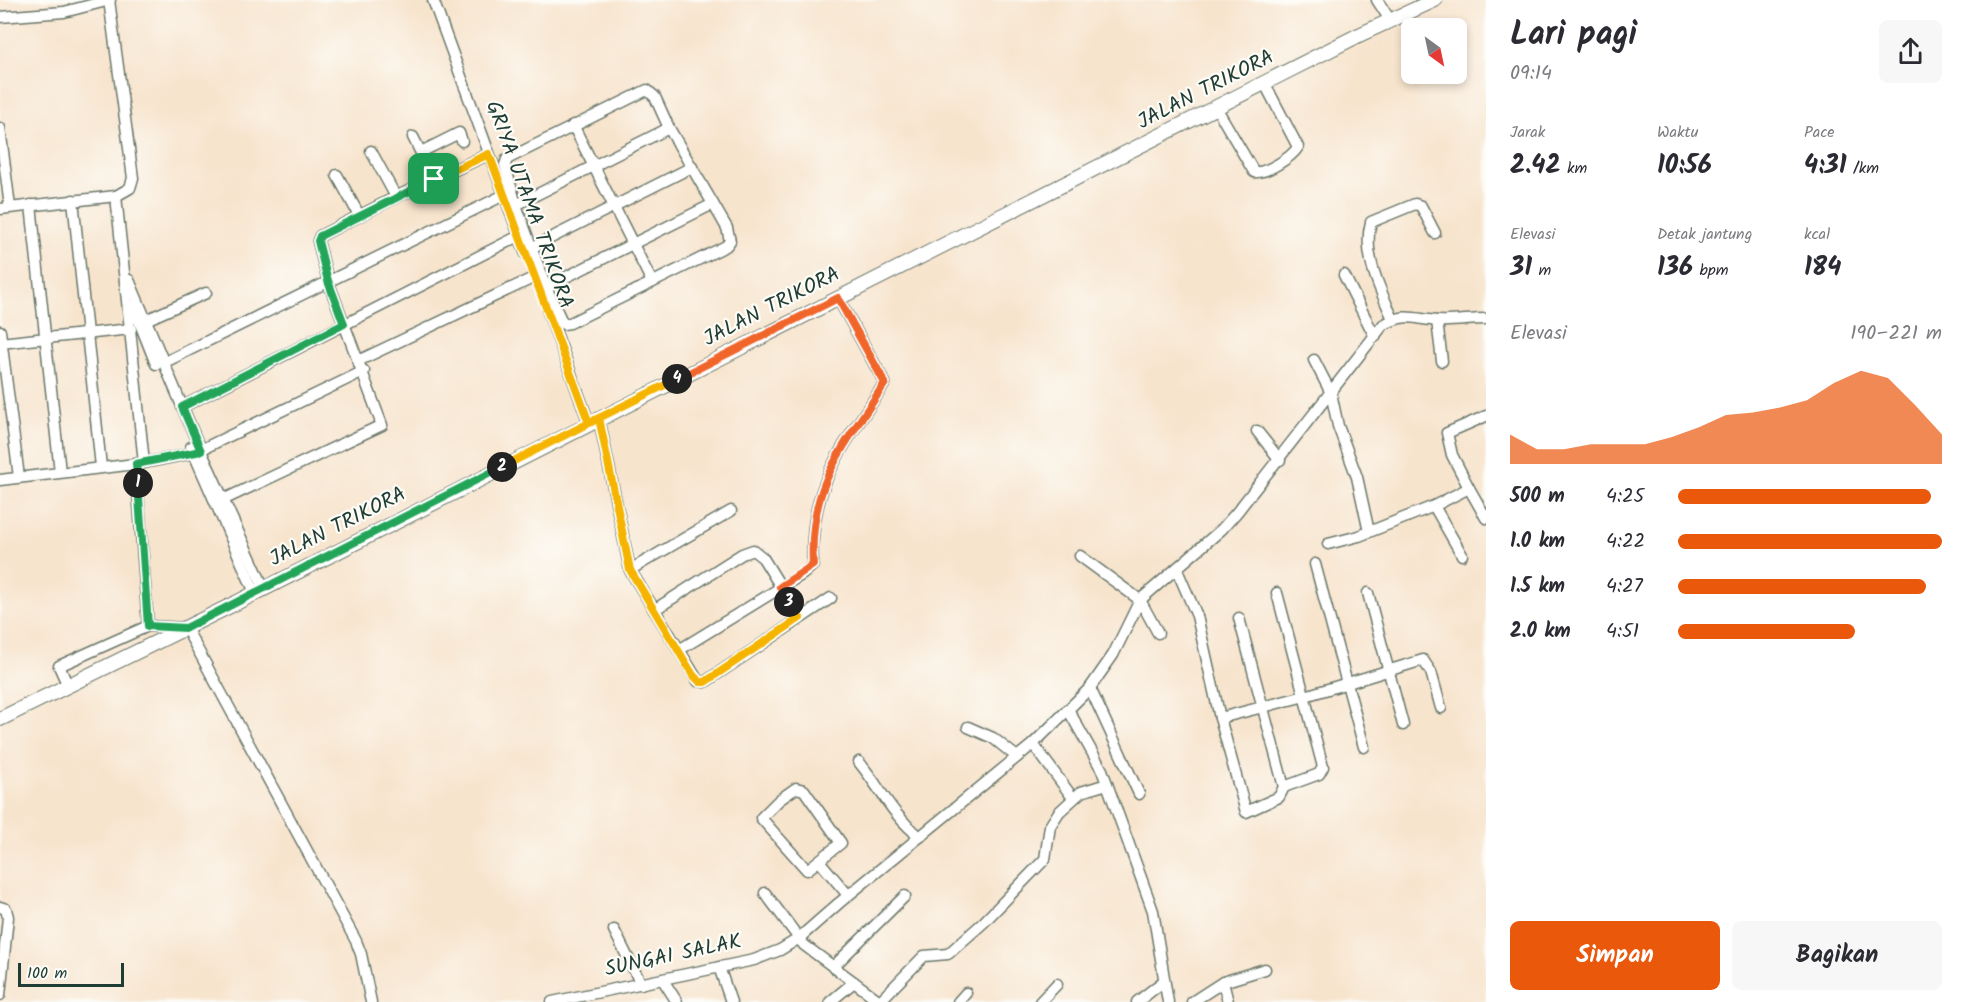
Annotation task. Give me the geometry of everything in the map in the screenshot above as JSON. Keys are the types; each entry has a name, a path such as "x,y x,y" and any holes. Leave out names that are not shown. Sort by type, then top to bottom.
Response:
{"main road":[{"name":"JALAN TRIKORA","path":"0,719 186,628 838,298 1435,0"}],"street":[{"path":"0,17 64,12 110,0 134,178 130,188 116,196 5,208 0,128"},
{"name":"GRIYA UTAMA TRIKORA","path":"433,0 519,236 528,249 535,277 594,421 630,570 693,675 703,682 800,618"},
{"path":"1377,0 1390,21"},
{"path":"1217,109 1254,172 1258,173 1270,168 1298,147 1265,84"},
{"path":"647,90 655,97 669,128 730,235 729,243 565,324 558,318 528,249 505,165 507,159 647,90"},
{"path":"573,126 652,282"},
{"path":"516,205 669,128"},
{"path":"421,152 459,133 462,141"},
{"path":"413,137 434,179"},
{"path":"371,151 396,197"},
{"path":"225,499 382,425 362,365 328,281 319,238 359,215 489,154"},
{"path":"528,249 692,167"},
{"path":"337,175 359,215"},
{"path":"163,363 504,195"},
{"path":"116,196 131,329 148,626"},
{"path":"73,200 101,467"},
{"path":"546,287 713,204"},
{"path":"1393,319 1382,295 1367,242 1371,222 1414,204 1421,206 1435,233"},
{"path":"31,205 60,472"},
{"path":"182,407 519,236"},
{"path":"123,266 182,407 198,452 225,499 259,590"},
{"path":"1344,275 1375,337"},
{"path":"0,480 140,464 198,452 535,277"},
{"path":"126,286 259,590"},
{"path":"146,320 206,293"},
{"path":"679,650 813,565 815,515 823,482 885,383 838,298"},
{"path":"1140,600 1222,529 1280,460 1383,325 1393,319 1413,316 1437,321 1486,319"},
{"path":"1437,321 1442,361"},
{"path":"1,343 131,329"},
{"path":"0,331 20,477"},
{"path":"1314,360 1331,393 1338,426 1357,477 1369,532"},
{"path":"1486,416 1447,433 1452,455 1486,518"},
{"path":"1257,431 1280,460"},
{"path":"1328,544 1369,532 1434,506 1468,488"},
{"path":"1434,506 1462,555"},
{"path":"630,570 731,512"},
{"path":"654,610 749,550 756,550 763,558 800,618 831,598"},
{"path":"1080,556 1140,600 1158,633"},
{"path":"1316,564 1364,747"},
{"path":"1177,570 1197,616 1220,718 1246,812 1279,797 1284,787 1239,618"},
{"path":"1277,593 1323,769 1319,774 1284,787"},
{"path":"1368,593 1402,725"},
{"name":"SUNGAI SALAK","path":"552,1002 754,960 780,950 798,939 848,895 1034,744 1069,711 1090,688 1113,655 1140,600"},
{"path":"68,686 59,666 148,626 186,628 356,941 362,954 371,1002"},
{"path":"1220,718 1425,661 1441,708"},
{"path":"1090,688 1139,794"},
{"path":"1069,711 1107,784 1153,911 1168,1002"},
{"path":"969,727 993,738 1017,758"},
{"path":"1034,744 1070,794"},
{"path":"859,762 877,784 888,807 920,837"},
{"path":"765,892 798,939 880,1002 924,956 948,954 982,923 1045,859 1050,826 1059,812 1081,792 1107,784"},
{"path":"796,788 804,790 841,843 820,862 805,870 761,818 778,800 796,788"},
{"path":"820,862 848,895"},
{"path":"833,967 905,896"},
{"path":"0,907 6,909 8,917 0,995"},
{"path":"614,930 641,984"},
{"path":"719,967 731,1002"},
{"path":"1192,1002 1224,982 1265,969"},
{"path":"663,980 677,1002"},
{"path":"1137,1002 1164,981"},
{"path":"830,1002 854,982"},
{"path":"1224,982 1228,1002"},
{"path":"1040,1002 1056,984"},
{"path":"958,1002 966,993"}],"route":[{"path":"489,154 589,423 838,298 885,383 823,482 815,515 813,565 803,574 780,587 800,618 705,682 698,681 630,570 615,510 599,418 186,628 148,626 136,464 201,451 182,407 344,324 328,281 319,238 327,231 434,179 489,154"}]}
